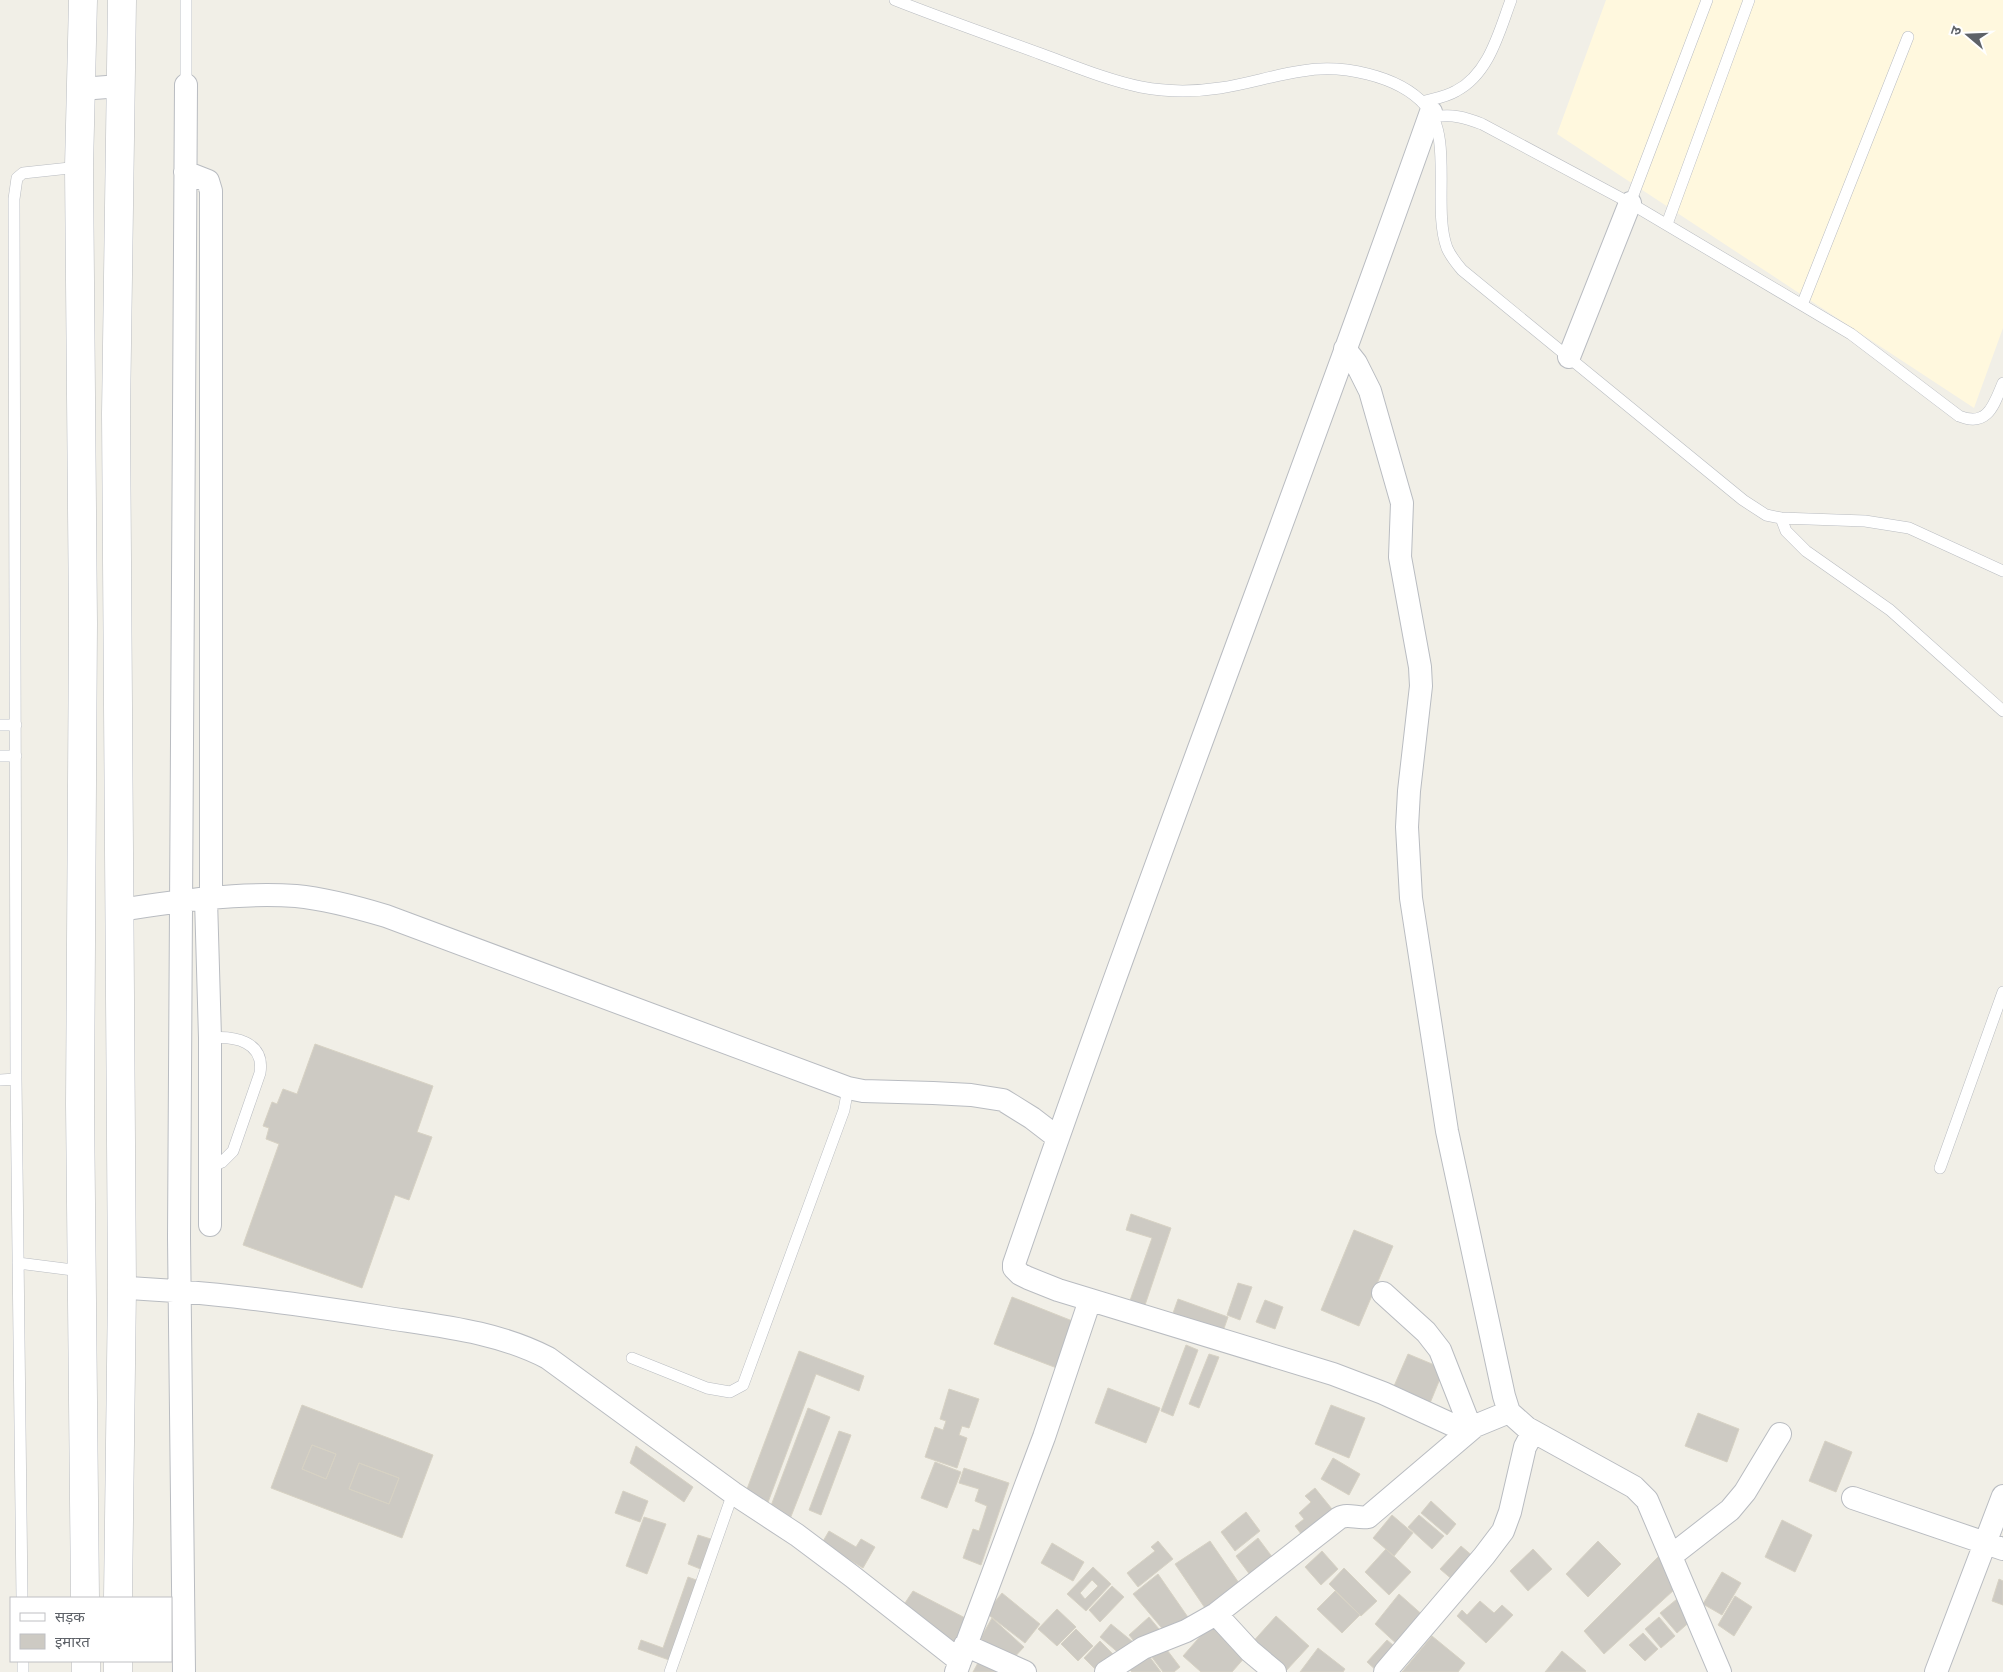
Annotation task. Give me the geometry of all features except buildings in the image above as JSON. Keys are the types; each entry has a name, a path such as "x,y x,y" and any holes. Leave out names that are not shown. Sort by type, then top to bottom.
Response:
{"street":[{"path":"83,0 78,167 83,613 80,1104 85,1597"},
{"path":"118,1597 122,1288 116,414 122,0"},
{"path":"184,1672 180,1290 186,85"},
{"path":"81,89 120,86"},
{"path":"1429,110 1345,349 1058,1138 1014,1268 1028,1278 1090,1300 1333,1374 1383,1393 1470,1431"},
{"path":"185,172 208,181 211,191 208,899 210,1225"},
{"path":"1569,357 1630,203"},
{"path":"1345,349 1356,363 1370,392 1402,503 1400,557 1420,667 1421,686 1408,790 1407,827 1411,898 1447,1132 1504,1396 1509,1412 1534,1432 1594,1464 1642,1493 1647,1500 1720,1672"},
{"path":"120,910 181,901 296,896 343,903 386,916 848,1088 863,1091 933,1093 997,1099 1013,1106 1058,1138"},
{"path":"122,1288 180,1290 355,1313 488,1334 507,1340 548,1358 733,1493 797,1535 960,1659 1025,1672"},
{"path":"1383,1293 1426,1332 1440,1350 1470,1431"},
{"path":"960,1659 1044,1437 1090,1300"},
{"path":"1106,1672 1143,1648 1186,1631 1216,1614 1339,1518 1347,1516 1362,1518 1374,1514 1470,1431 1487,1420 1509,1412"},
{"path":"1384,1672 1484,1556 1503,1531 1510,1512 1525,1447 1534,1432"},
{"path":"1671,1556 1730,1510 1745,1492 1780,1434"},
{"path":"1936,1672 1954,1621 1994,1547 2003,1496"},
{"path":"1853,1498 1994,1547"},
{"path":"1216,1614 1235,1636 1275,1672"}],"lane":[{"path":"186,0 186,85"},
{"path":"895,0 1085,70 1142,87 1172,91 1196,91 1222,88 1303,70 1321,69 1375,76 1400,85 1429,110 1482,124 1667,224 1851,334 1959,416 1972,420 1981,418 1991,411 2003,383"},
{"path":"1429,110 1471,80 1483,66 1492,49 1511,0"},
{"path":"1630,203 1707,0"},
{"path":"1667,224 1749,0"},
{"path":"1802,305 1908,37"},
{"path":"1429,110 1440,142 1441,212 1447,247 1452,259 1462,270 1743,500 1766,514 1781,518 1890,524 1927,535 2003,571"},
{"path":"22,1597 16,1079 15,185 17,178 23,173 78,167"},
{"path":"1781,518 1786,530 1806,551 1890,610 2003,711"},
{"path":"0,725 16,725"},
{"path":"0,756 16,756"},
{"path":"1940,1168 2003,992"},
{"path":"210,1038 220,1037 241,1041 254,1048 260,1054 262,1063 233,1151 222,1162 211,1167"},
{"path":"0,1080 16,1079"},
{"path":"632,1358 707,1388 730,1392 742,1386 844,1110 848,1088"},
{"path":"18,1263 81,1271"},
{"path":"670,1672 733,1493"}],"shaded area":[{"path":"1606,0 2003,0 2003,328 1974,408 1557,134"}]}
